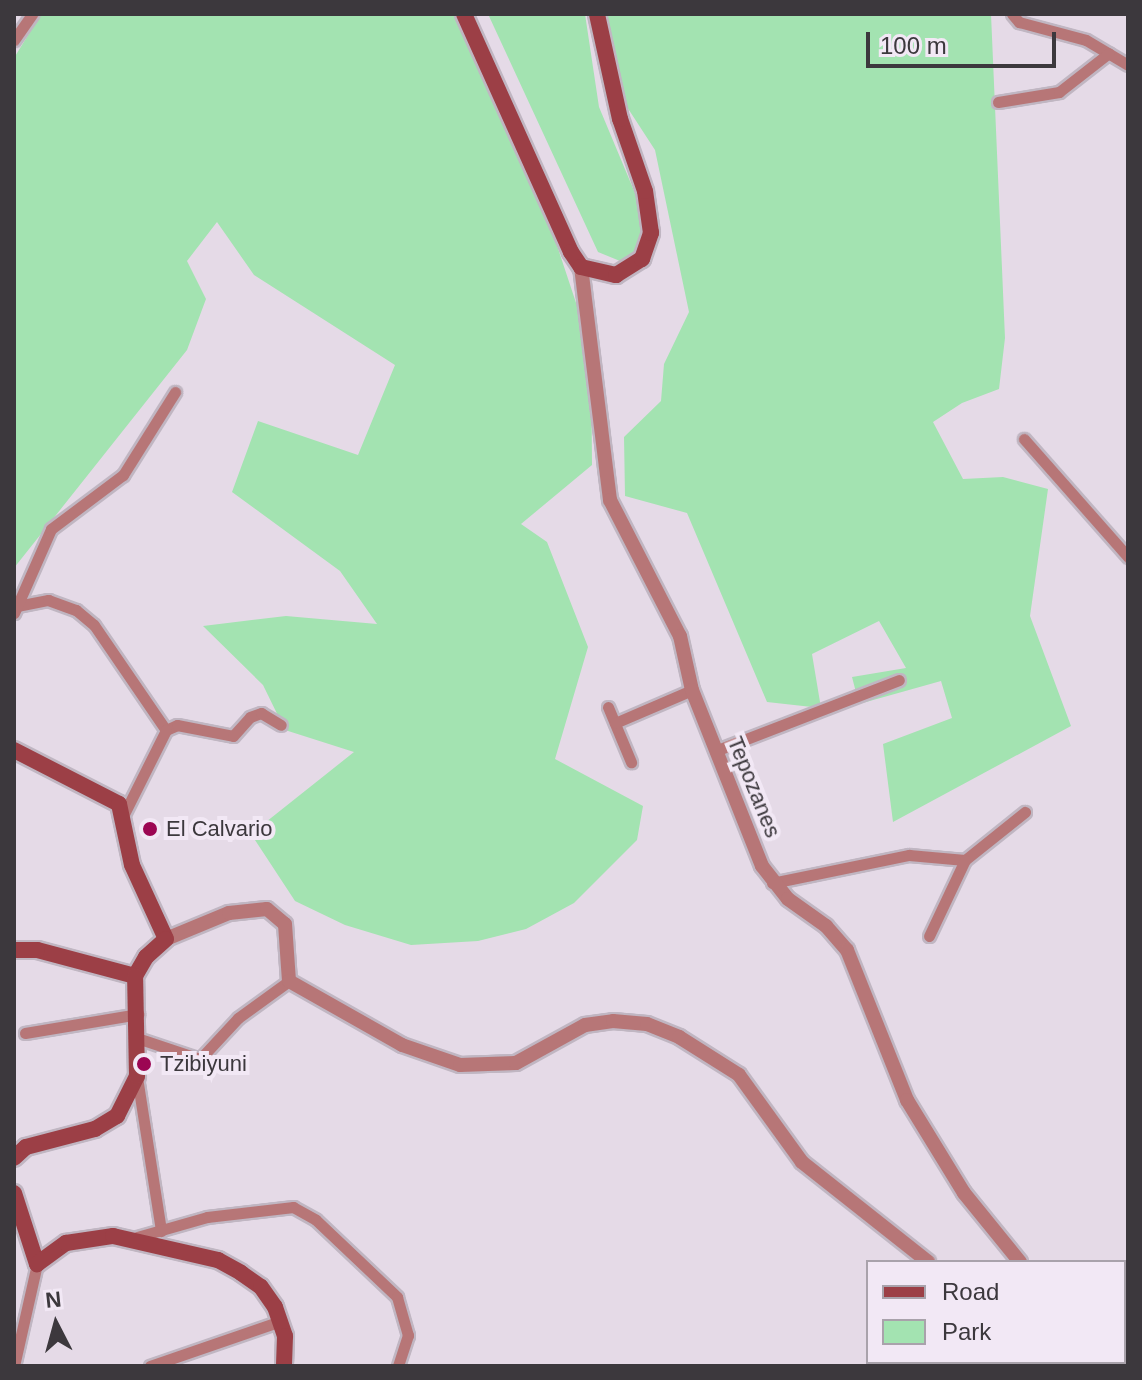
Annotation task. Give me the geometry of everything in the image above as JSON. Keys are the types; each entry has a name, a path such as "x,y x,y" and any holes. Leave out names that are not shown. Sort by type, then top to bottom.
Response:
{"main road":[{"path":"464,14 581,267 616,275 642,259 651,233 645,191 620,119 597,14"},
{"path":"14,750 119,804 124,814 132,865 166,939 146,957 135,976 140,1039 137,1076 117,1116 104,1126 37,1143 14,1158"},
{"path":"14,950 37,950 135,976"},
{"path":"14,1193 37,1264 78,1239 137,1237 218,1260 241,1273 261,1287 281,1321 284,1366"}],"street":[{"path":"14,40 32,14"},
{"path":"1012,14 1019,22 1086,40 1128,65"},
{"path":"998,102 1059,92 1109,53"},
{"name":"Tepozanes","path":"581,267 610,500 680,636 692,690 772,883 826,926 847,950 907,1100 964,1193 1018,1260"},
{"path":"16,609 51,529 123,475 175,392"},
{"path":"1024,439 1128,557"},
{"path":"16,609 48,600 76,610 94,625 166,730"},
{"path":"715,751 899,680"},
{"path":"615,723 692,690"},
{"path":"608,707 631,762"},
{"path":"124,814 166,730 177,725 233,736 250,717 261,713 281,725"},
{"path":"929,936 965,860 1025,812"},
{"path":"772,883 909,855 965,860"},
{"path":"166,939 229,913 267,909 285,924 289,981"},
{"path":"140,1039 200,1059 238,1018 289,981"},
{"path":"289,981 402,1045 460,1065 516,1063 585,1025 613,1021 647,1024 679,1037 739,1075 802,1162 925,1260"},
{"path":"25,1033 138,1014"},
{"path":"137,1076 161,1231"},
{"path":"137,1237 279,1206 316,1220 397,1297 408,1335 398,1366"},
{"path":"14,1366 37,1264"},
{"path":"150,1366 281,1321"}],"green space":[{"path":"41,14 455,14 525,149 591,348 592,465 521,524 547,542 588,647 555,759 643,806 637,840 574,903 526,929 478,941 411,945 345,925 295,901 251,834 354,752 285,730 263,685 203,626 286,616 377,624 340,571 232,492 258,421 358,455 395,365 254,275 217,222 187,261 206,299 187,350 14,568 14,58"},
{"path":"488,14 585,14 599,107 640,205 642,270 598,252"},
{"path":"592,14 991,14 1005,338 999,389 962,403 933,422 963,479 1003,477 1048,489 1030,616 1071,726 893,822 883,744 952,718 941,681 859,704 852,677 906,668 879,621 812,654 821,708 767,702 687,513 625,496 624,437 661,401 664,364 689,312 655,150 601,67"}],"place":[{"name":"El Calvario","path":"150,829"},
{"name":"Tzibiyuni","path":"144,1064"}]}
